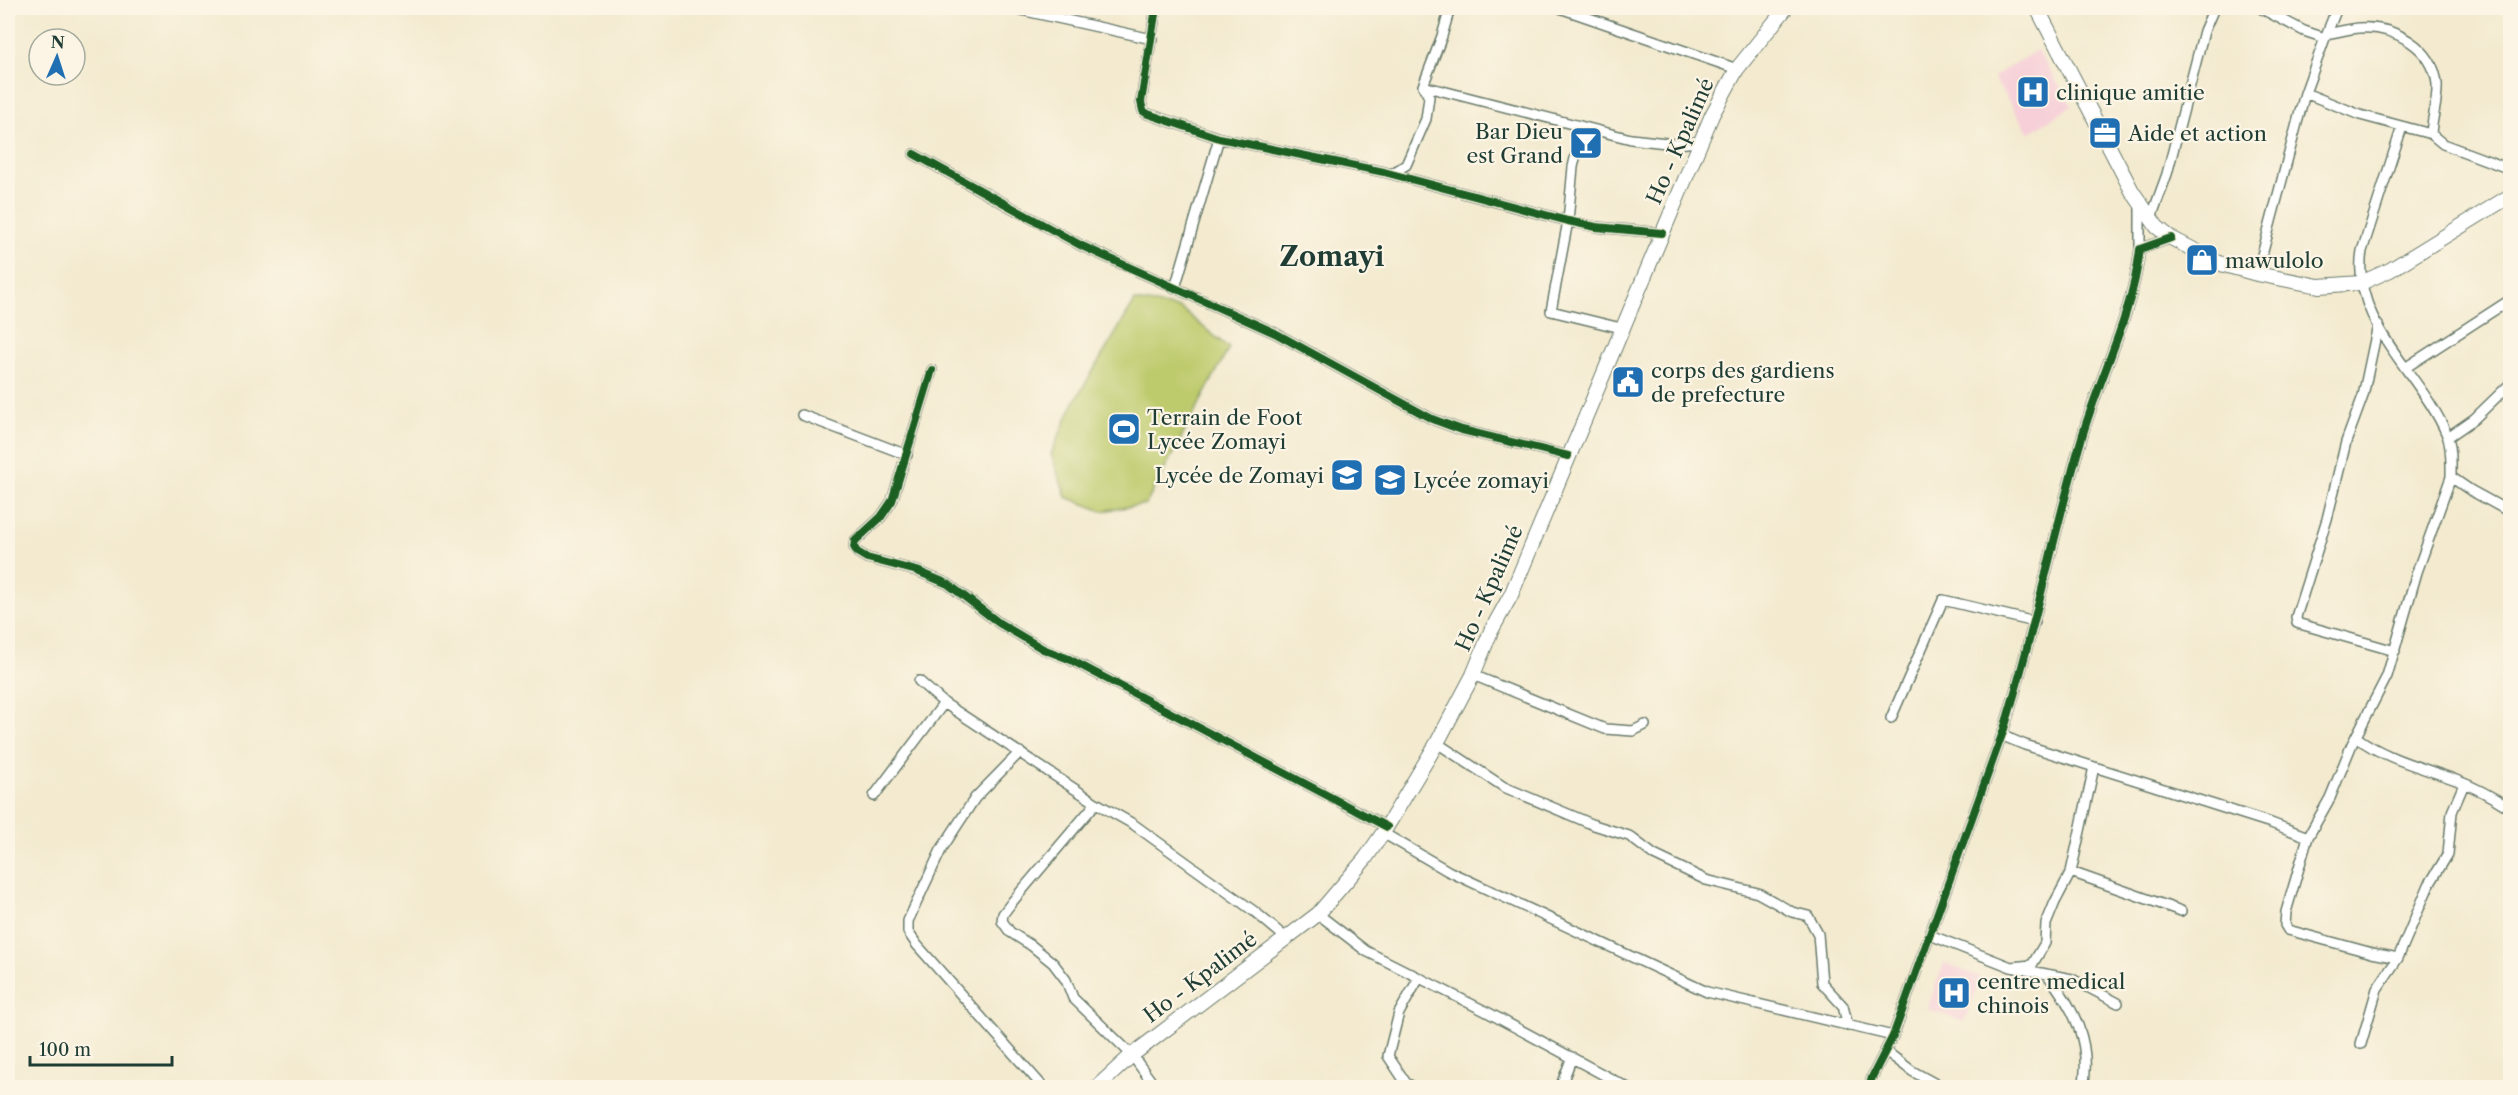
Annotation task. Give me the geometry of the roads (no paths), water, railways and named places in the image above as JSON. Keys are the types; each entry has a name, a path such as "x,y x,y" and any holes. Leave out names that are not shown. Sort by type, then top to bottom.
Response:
{"main road":[{"name":"Ho - Kpalimé","path":"1096,1088 1132,1055 1318,914 1385,830 1437,743 1511,595 1699,142 1723,92 1737,69 1786,8"},
{"path":"2037,8 2132,191 2151,218 2171,238 2221,264 2257,274 2319,286 2361,283 2390,270 2511,196"}],"street":[{"path":"1012,8 1152,39"},
{"path":"1156,8 1142,96 1143,111 1219,138 1390,174 1568,221 1596,227 1662,233"},
{"path":"1390,174 1406,165 1426,119 1429,97 1423,86 1450,8"},
{"path":"1560,8 1737,69"},
{"path":"2151,218 2167,174 2204,31 2214,8"},
{"path":"2260,8 2304,31 2326,36 2359,28 2376,28 2394,33 2419,47 2431,63 2437,83 2431,134"},
{"path":"2257,274 2305,93 2337,8"},
{"path":"1423,86 1631,139 1675,144 1699,142"},
{"path":"2305,93 2360,115 2431,134 2443,144 2511,169"},
{"path":"2397,958 2372,954 2288,930 2285,925 2286,912 2308,837 2330,798 2356,737 2384,686 2417,572 2451,477 2448,437 2431,404 2378,325 2361,283 2359,267 2362,251 2402,127"},
{"path":"1582,128 1551,311 1621,328"},
{"path":"1175,288 1219,138"},
{"path":"914,154 1082,246 1275,333 1432,419 1462,430 1569,456"},
{"path":"1869,1088 1872,1077 1887,1052 2003,732 2035,622 2085,427 2133,291 2140,249 2140,202"},
{"path":"2140,249 2171,238"},
{"path":"2405,368 2511,300"},
{"path":"2378,325 2363,396 2346,442 2326,519 2296,617 2297,623 2395,651"},
{"path":"932,370 892,501 881,518 855,541 856,552 867,558 917,571 948,584 999,623 1043,649 1069,659 1385,830 1448,871 1707,992 1893,1036"},
{"path":"2448,437 2474,419 2511,384"},
{"path":"802,415 907,455"},
{"path":"2451,477 2511,512"},
{"path":"1891,718 1943,600 2035,622"},
{"path":"2511,614 2511,631"},
{"path":"1473,675 1605,729 1633,731 1645,725"},
{"path":"919,681 944,703 1096,803 1133,824 1255,912 1286,938"},
{"path":"874,796 944,703"},
{"path":"2003,732 2008,738 2025,746 2271,823 2308,837"},
{"path":"2356,737 2403,762 2491,795 2511,808"},
{"path":"1437,743 1504,787 1594,825 1629,836 1654,855 1706,880 1758,894 1792,912 1808,916 1818,934 1822,983 1843,1006 1848,1026"},
{"path":"1020,752 975,798 956,825 910,911 908,932 916,945 1044,1088"},
{"path":"2011,967 2032,965 2045,943 2046,924 2072,872 2094,767"},
{"path":"2361,1044 2377,989 2397,958 2429,885 2448,854 2452,812 2464,784"},
{"path":"1096,803 1012,902 1003,915 1002,921 1010,932 1053,963 1066,980 1073,998 1132,1055 1156,1088"},
{"path":"2072,872 2181,911"},
{"path":"1318,914 1366,951 1628,1088"},
{"path":"1930,935 2011,967 2072,979 2118,1003"},
{"path":"2047,974 2062,993 2083,1036 2087,1067 2083,1088"},
{"path":"1415,1088 1406,1083 1388,1056 1399,1012 1419,978"},
{"path":"1887,1052 1912,1071 1943,1088"},
{"path":"1560,1088 1572,1057"}],"place":[{"name":"clinique amitie","path":"2033,92"},
{"name":"Aide et action","path":"2105,133"},
{"name":"Bar Dieu est Grand","path":"1586,143"},
{"name":"mawulolo","path":"2202,260"},
{"name":"corps des gardiens de prefecture","path":"1628,382"},
{"name":"Terrain de Foot Lycée Zomayi","path":"1124,429"},
{"name":"Lycée de Zomayi","path":"1347,475"},
{"name":"Lycée zomayi","path":"1390,480"},
{"name":"centre medical chinois","path":"1954,993"}],"district":[{"name":"Zomayi","path":"1332,256"}]}
